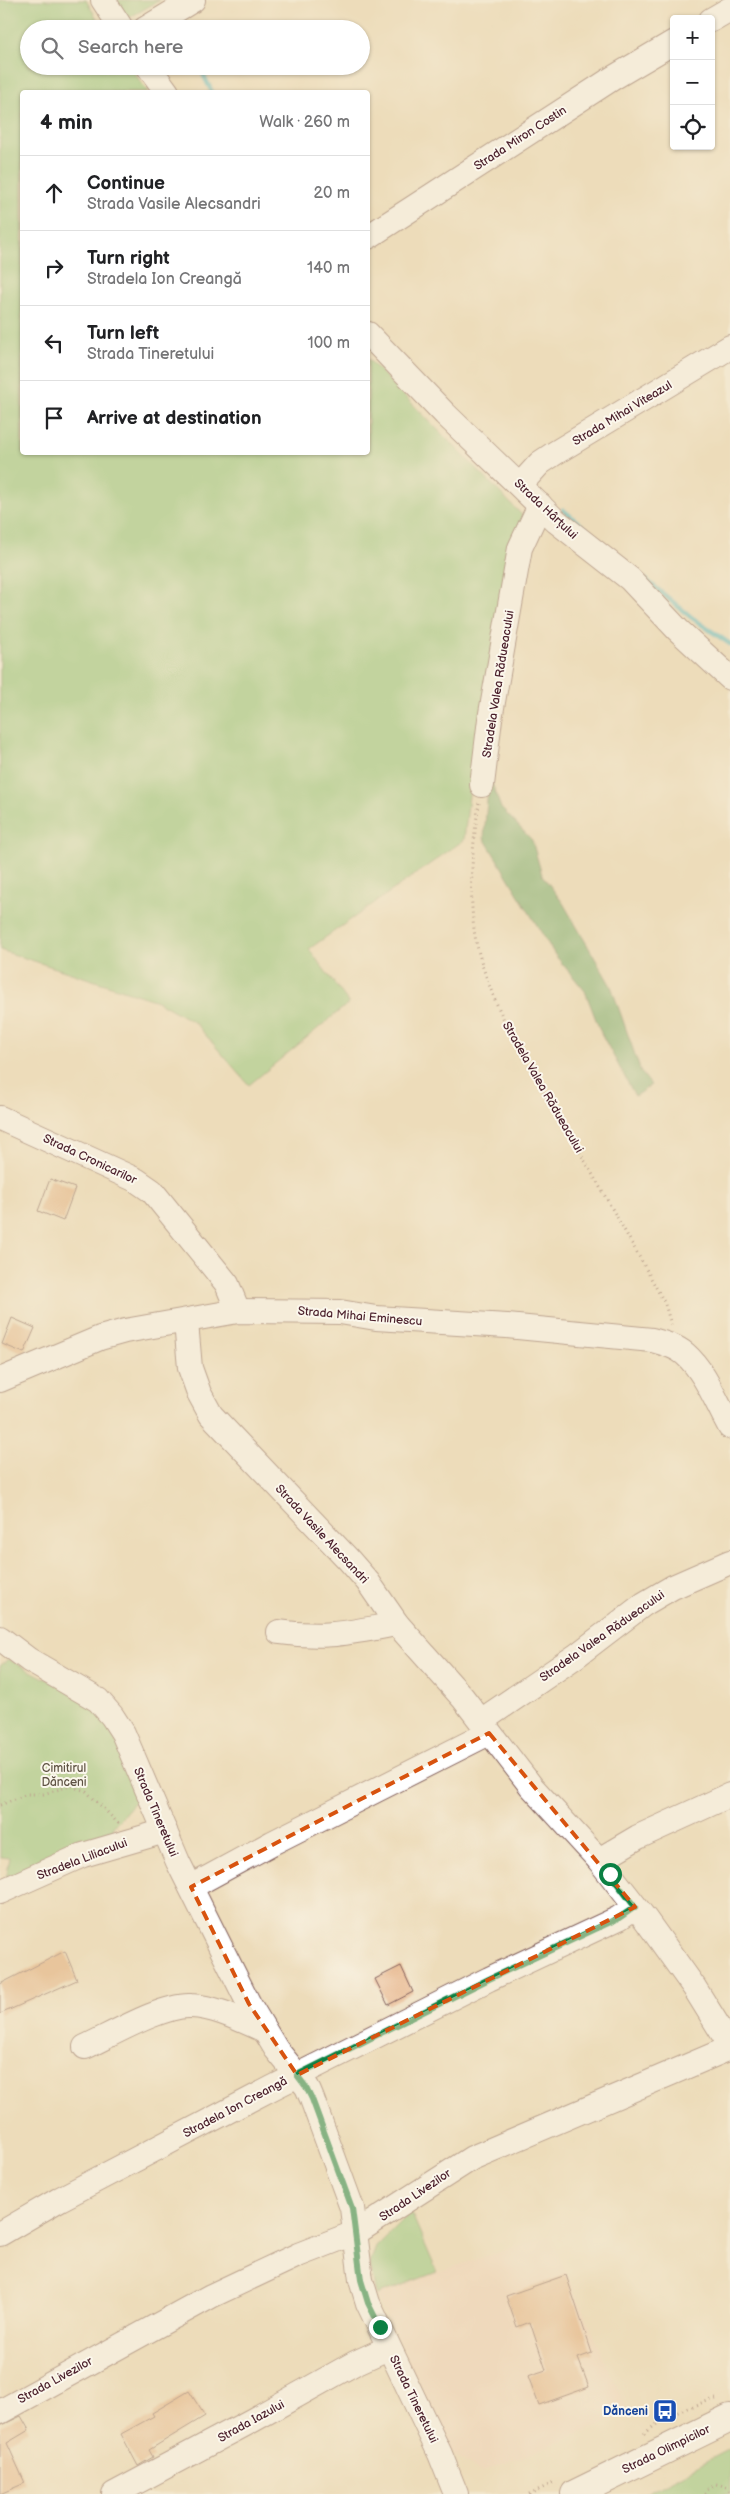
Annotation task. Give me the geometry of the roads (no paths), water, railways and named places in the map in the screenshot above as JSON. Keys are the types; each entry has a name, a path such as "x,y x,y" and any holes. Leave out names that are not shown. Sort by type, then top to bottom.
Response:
{"main road":[{"name":"Strada Olimpicilor","path":"575,2494 730,2418"}],"street":[{"path":"103,0 116,20"},
{"path":"160,20 193,0"},
{"path":"715,18 730,9"},
{"name":"Strada Miron Costin","path":"370,236 613,78 670,44"},
{"path":"155,75 166,90"},
{"name":"Strada Hârțului","path":"370,336 445,414 540,505 580,541 630,579 678,630 730,678"},
{"name":"Strada Mihai Viteazul","path":"520,485 540,463 555,453 730,347"},
{"name":"Stradela Valea Rădueacului","path":"482,785 490,719 520,548 540,505"},
{"name":"Strada Cronicarilor","path":"0,1118 136,1180 152,1191 222,1277 238,1311"},
{"name":"Strada Mihai Eminescu","path":"2,1378 100,1338 125,1332 238,1311 340,1312 376,1318 507,1326 652,1340 669,1345 683,1352 694,1363 730,1427"},
{"name":"Strada Vasile Alecsandri","path":"186,1322 190,1368 199,1393 211,1415 348,1559 368,1582 397,1624 485,1727 531,1786 599,1860 694,1987 730,2046"},
{"name":"Stradela Valea Rădueacului","path":"485,1727 644,1604 673,1587 730,1562"},
{"path":"279,1632 306,1636 346,1635 397,1624"},
{"name":"Strada Tineretului","path":"0,1638 29,1660 98,1700 112,1716 123,1734 191,1887 249,2004 264,2030 306,2087 312,2099 352,2208 357,2232 361,2280 368,2303 440,2454 456,2494"},
{"path":"191,1887 485,1727"},
{"path":"599,1860 638,1837 730,1795"},
{"name":"Stradela Liliacului","path":"0,1892 83,1856 165,1831"},
{"name":"Stradela Ion Creangă","path":"0,2234 60,2199 297,2075 489,1979 619,1918 635,1907"},
{"path":"85,2047 173,2008 191,2006 207,2008 264,2030"},
{"name":"Strada Livezilor","path":"0,2412 211,2296 298,2254 357,2232 385,2216 444,2174 472,2158 730,2046"},
{"name":"Strada Iazului","path":"114,2494 253,2420 355,2362 388,2348"}],"waterway":[{"path":"204,75 211,90"},
{"path":"563,510 588,531"},
{"path":"646,580 691,617 730,644"}],"place":[{"name":"Dănceni","path":"665,2411"}],"park label":[{"name":"Cimitirul Dănceni","path":"64,1775"}]}
